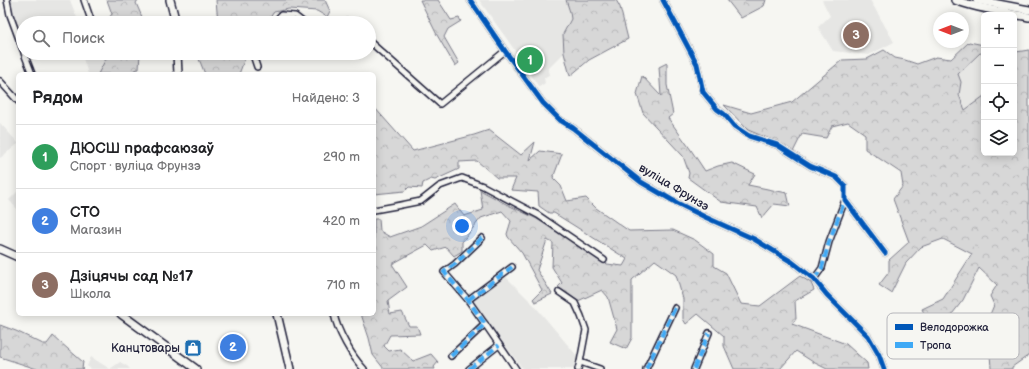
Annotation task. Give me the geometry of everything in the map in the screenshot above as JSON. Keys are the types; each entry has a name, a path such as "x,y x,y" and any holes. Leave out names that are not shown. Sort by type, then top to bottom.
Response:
{"main road":[{"path":"170,0 174,16"},
{"path":"955,0 986,9 1029,17"},
{"path":"977,0 1029,10"},
{"path":"177,60 178,72"},
{"path":"0,249 16,256"},
{"path":"124,316 196,369"},
{"path":"277,316 290,369"}],"street":[{"path":"7,0 10,15 16,31"},
{"path":"84,0 90,16"},
{"name":"вуліца Фрунзэ","path":"470,0 543,103 560,120 573,128 641,182 677,203 754,239 792,262 814,279 827,295 868,336 879,355 884,369"},
{"path":"663,0 697,64 703,92 734,126 749,136 777,145 810,166 836,177 845,186 845,200 829,242 822,268 814,279"},
{"path":"280,16 295,16"},
{"path":"376,47 440,104 505,51"},
{"path":"27,60 31,72"},
{"path":"255,60 257,67"},
{"path":"0,81 16,99"},
{"path":"376,210 421,201 440,186 462,178 483,186 538,215 604,260"},
{"path":"845,200 886,252"},
{"path":"482,238 455,264 444,272 468,300 516,369"},
{"path":"468,300 512,267"},
{"path":"559,292 575,303 586,330 578,369"},
{"path":"646,369 675,308"},
{"path":"334,316 346,342 364,369"},
{"path":"451,356 485,324"},
{"path":"694,369 709,332"},
{"path":"469,369 499,345"},
{"path":"580,362 600,369"}],"shaded area":[{"path":"9,0 70,0 76,16 16,16 16,19"},
{"path":"479,0 566,0 571,13 571,19 563,34 564,53 548,69 550,74 544,78 545,83 539,87"},
{"path":"822,0 870,0 894,42 869,55 833,51 818,27 830,16"},
{"path":"981,53 981,98 965,110 959,95 961,82 958,74"},
{"path":"84,60 109,60 110,65 107,72 87,72"},
{"path":"0,123 16,141 16,146 0,158"},
{"path":"16,193 16,208 9,200"},
{"path":"506,277 534,305 578,357 574,369 523,369 486,320 473,301"},
{"path":"91,357 110,369 91,369 87,366"},
{"path":"120,362 130,369 110,369"}],"green space":[{"path":"107,0 138,0 136,3 142,16 110,16 112,14"},
{"path":"216,0 325,0 330,11 328,16 317,11 289,9 274,12 271,16 217,16"},
{"path":"420,0 438,0 451,20 459,18 461,21 448,29 444,37 459,63 455,66 437,35"},
{"path":"566,0 616,0 620,7 628,39 589,60 570,76 564,53 563,34 571,19"},
{"path":"727,0 766,0 764,6 741,18"},
{"path":"969,42 981,44 981,53 958,74 961,82 959,95 965,110 981,98 981,156 1017,156 1017,52 1029,50 1029,355 1012,367 1012,369 990,369 990,359 1019,359 1019,313 991,313 994,305 990,296 997,285 979,268 963,300 953,313 924,313 922,309 943,299 972,254 943,239 921,247 906,263 891,293 879,285 889,272 889,260 909,242 893,199 903,186 901,173 865,149 865,134 848,122 832,126 826,138 802,134 793,152 772,140 748,130 724,105 751,113 792,102 842,60 867,59 884,50 895,58 917,64 936,57 951,59 963,48 969,48"},
{"path":"105,60 140,60 139,69 134,70 134,72 99,72"},
{"path":"199,60 244,60 240,72 204,72"},
{"path":"667,63 667,85 673,114 668,118 705,171 732,163 755,174 748,185 787,193 790,206 774,204 762,218 757,207 721,202 688,178 689,173 683,156 643,113 637,94 642,76 661,96 659,67"},
{"path":"376,109 413,151 489,130 521,155 535,142 530,160 540,151 562,154 553,178 561,186 567,201 586,198 596,208 629,231 673,230 695,240 714,254 714,266 726,273 741,304 760,306 800,276 811,283 814,290 795,301 796,319 792,324 846,344 867,363 868,369 827,369 796,351 780,369 734,369 724,346 724,336 698,314 686,324 683,319 683,299 676,275 655,260 632,280 632,338 626,349 610,342 617,329 608,297 602,290 578,301 558,287 562,283 552,267 553,243 547,240 537,270 552,294 535,302 533,299 542,290 522,253 508,237 507,234 511,221 502,211 481,218 462,242 462,251 454,256 446,247 433,251 427,245 392,264 407,287 388,301 390,314 402,312 409,326 417,326 420,334 390,335 384,346 389,351 400,349 413,361 431,354 438,362 434,367 435,369 384,369 373,355 362,316 376,316 376,219 379,219 380,231 390,237 421,226 455,204 464,216 483,210 480,190 537,219 607,264 623,266 627,259 554,213 549,213 539,206 538,192 511,190 516,178 497,178 477,161 459,162 459,169 435,180 431,179 423,183 422,188 409,187 405,191 376,194"},
{"path":"0,325 43,344 47,344 53,336 83,362 82,368 84,369 37,369 0,357"}],"marked path":[{"path":"814,279 822,268 829,242 845,200"},
{"path":"451,356 485,324 468,300 444,272 455,264 482,238"},
{"path":"468,300 512,267"},
{"path":"646,369 675,308"},
{"path":"694,369 709,333"},
{"path":"469,369 499,345"}],"cycle path":[{"path":"470,0 543,103 560,120 573,128 641,182 677,203 754,239 792,262 814,279 827,295 868,336 879,355 884,369"},
{"path":"663,0 697,64 703,92 717,109 724,114 734,126 749,136 777,145 810,166 836,177 845,186 845,200 885,253"}],"place":[{"name":"Дзіцячы сад №17","path":"856,35"},
{"name":"ДЮСШ прафсаюзаў","path":"530,60"},
{"name":"СТО","path":"233,347"},
{"name":"Канцтовары","path":"193,348"}]}
